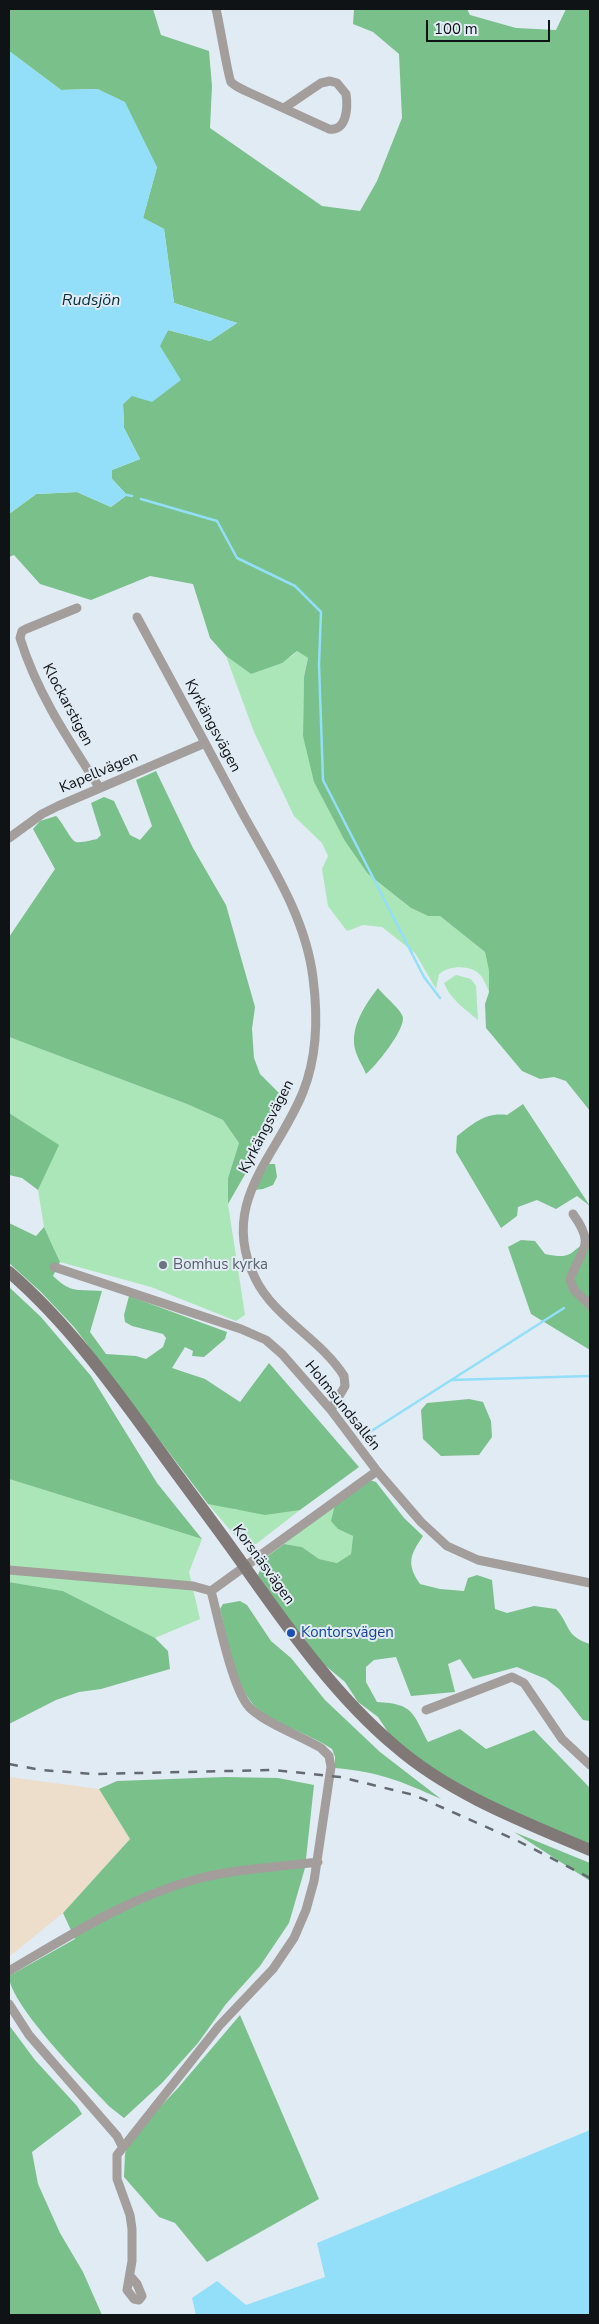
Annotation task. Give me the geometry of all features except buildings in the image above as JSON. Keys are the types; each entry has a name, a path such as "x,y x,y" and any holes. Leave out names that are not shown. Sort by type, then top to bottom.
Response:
{"street":[{"path":"216,9 228,73 231,82 236,86 329,129 336,129 344,122 346,94 337,83 325,82 284,108"},
{"name":"Klockarstigen","path":"77,608 26,629 20,635 20,638 38,687 47,704 61,730 99,787"},
{"name":"Kyrkängsvägen","path":"137,617 292,905 310,958 316,1010 310,1068 303,1092 292,1115 249,1193 244,1208 243,1231 250,1267 262,1290 344,1376 345,1386 331,1410"},
{"name":"Kapellvägen","path":"9,838 42,814 99,787 205,743"},
{"path":"573,1214 584,1233 586,1243 584,1253 570,1280 574,1290 590,1305"},
{"name":"Holmsundsallén","path":"54,1267 255,1334 282,1354 331,1410 377,1471 431,1532 447,1546 478,1560 590,1582"},
{"name":"Korsnäsvägen","path":"9,1272 59,1322 106,1376 313,1661 348,1700 395,1747 447,1782 519,1820 590,1850"},
{"path":"211,1591 377,1471"},
{"path":"9,1570 193,1586 211,1591"},
{"path":"131,2277 132,2228 130,2215 117,2179 117,2155 122,2146 219,2026 262,1982 284,1956 306,1910 318,1862 331,1761 322,1748 256,1713 245,1702 234,1674 211,1591"},
{"path":"426,1710 512,1677 524,1683 562,1739 590,1765"},
{"path":"9,1971 103,1917 188,1881 210,1876 318,1862"},
{"path":"9,2004 29,2035 117,2136 122,2146"}],"shaded area":[{"path":"9,1777 99,1789 130,1839 63,1913 9,1957"}],"green space":[{"path":"9,9 153,9 161,35 209,51 212,86 210,128 322,206 360,211 377,181 402,118 399,54 373,32 353,24 354,9 467,9 470,15 516,28 556,30 566,9 590,9 590,1111 566,1081 554,1077 540,1079 522,1071 486,1028 485,1004 489,992 489,971 485,952 440,916 428,916 411,908 368,874 345,841 314,782 303,736 304,677 308,658 297,651 282,663 251,674 226,656 210,638 193,584 150,576 91,600 40,584 14,555 9,557 9,514 36,494 77,492 111,507 127,495 112,479 112,470 140,459 124,428 123,404 131,396 168,330 210,341 237,323 174,303 164,229 143,218 157,167 98,89 61,90 9,51"},
{"path":"297,651 308,658 304,677 303,736 368,874 411,908 428,916 440,916 485,952 489,971 489,992 478,973 461,967 449,969 439,974 436,989 415,953 382,927 363,925 347,931 328,906 322,869 328,856 322,843 294,816 254,732 226,656 251,674 292,656"},
{"path":"156,771 193,848 226,905 255,1007 252,1029 254,1058 260,1074 284,1098 251,1164 228,1204 228,1178 239,1143 223,1120 187,1104 9,1037 9,937 55,869 33,829 40,821 56,816 74,841 84,842 97,839 101,835 91,803 104,797 114,801 130,835 140,840 152,826 136,780"},
{"path":"456,975 471,979 476,986 478,1020 458,1003 444,983"},
{"path":"378,988 396,1007 403,1018 394,1039 376,1064 366,1074 355,1049 355,1033 364,1009"},
{"path":"9,1037 187,1104 223,1120 239,1143 228,1178 228,1204 245,1315 236,1321 151,1287 60,1262 44,1227 38,1190 58,1145 9,1113"},
{"path":"523,1104 590,1206 577,1196 556,1209 537,1200 518,1207 517,1216 501,1228 456,1152 457,1136 486,1117 507,1115"},
{"path":"9,1113 59,1145 38,1190 22,1178 9,1175"},
{"path":"269,1164 275,1164 277,1177 273,1185 254,1190"},
{"path":"9,1223 36,1236 44,1227 60,1262 53,1276 65,1286 75,1290 102,1291 90,1332 106,1354 136,1356 146,1359 163,1347 166,1338 163,1334 132,1326 125,1322 124,1315 129,1296 227,1332 225,1339 204,1357 192,1356 193,1351 185,1347 172,1368 205,1379 240,1402 269,1363 359,1467 300,1510 265,1515 208,1504 74,1327 41,1292 9,1263"},
{"path":"521,1240 535,1241 545,1254 561,1256 570,1254 590,1240 590,1350 531,1314 508,1247"},
{"path":"9,1287 41,1317 91,1376 157,1483 202,1539 9,1479"},
{"path":"469,1399 483,1402 491,1421 492,1437 479,1455 441,1456 423,1439 421,1410 427,1403"},
{"path":"9,1479 202,1539 189,1572 200,1619 155,1638 63,1591 9,1582"},
{"path":"369,1480 376,1482 404,1518 423,1536 411,1560 413,1571 420,1584 440,1589 464,1591 468,1578 477,1575 492,1580 495,1609 507,1613 534,1606 556,1609 572,1634 576,1638 590,1644 590,1721 583,1720 559,1689 546,1679 517,1667 473,1679 460,1659 448,1664 455,1692 411,1696 396,1657 374,1660 366,1667 366,1682 377,1702 389,1703 405,1708 415,1717 428,1742 460,1729 486,1749 534,1730 590,1788 590,1846 523,1817 449,1780 396,1744 378,1717 358,1702 345,1682 321,1662 304,1638 288,1622 258,1575 265,1558 284,1544 302,1547 319,1559 337,1563 351,1554 353,1536 338,1529 331,1521 335,1505"},
{"path":"215,1503 236,1510 300,1510 256,1544 243,1545 208,1504"},
{"path":"335,1505 338,1529 353,1536 351,1554 337,1563 319,1559 302,1547 284,1544"},
{"path":"9,1582 63,1591 155,1638 168,1651 170,1669 101,1689 79,1692 56,1700 9,1724"},
{"path":"240,1601 247,1605 271,1641 291,1658 325,1700 380,1752 441,1799 390,1778 335,1768 335,1757 332,1749 271,1718 253,1705 239,1680 234,1666 220,1609 223,1604"},
{"path":"225,1777 278,1778 314,1785 305,1868 289,1923 260,1966 226,2004 198,2043 162,2083 124,2118 110,2107 85,2081 35,2024 12,1989 9,1976 75,1939 63,1913 130,1839 99,1789 117,1781"},
{"path":"514,1832 590,1863 590,1881"},
{"path":"240,2015 319,2199 207,2262 175,2223 159,2217 124,2177 125,2154 129,2140 178,2088"},
{"path":"9,2025 35,2060 82,2114 32,2152 38,2184 60,2233 83,2272 102,2315 9,2315"}],"water":[{"name":"Rudsjön","path":"9,51 61,90 98,89 125,102 157,167 143,218 164,229 174,303 237,323 210,341 168,330 160,346 181,380 152,402 132,396 123,404 124,428 140,459 112,470 112,479 127,495 111,507 77,492 36,494 9,514"},
{"path":"590,2130 590,2315 196,2315 192,2298 217,2281 246,2305 325,2277 317,2243"}],"waterway":[{"path":"127,495 132,496"},
{"path":"141,499 217,521 237,558 295,586 321,612 319,664 323,780 424,977 440,998"},
{"path":"362,1437 564,1308"},
{"path":"452,1380 590,1376"}],"railway":[{"path":"9,1764 41,1770 94,1774 274,1770 340,1777 414,1795 518,1841 590,1878"}],"place":[{"name":"Bomhus kyrka","path":"163,1265"},
{"name":"Kontorsvägen","path":"291,1633"}]}
